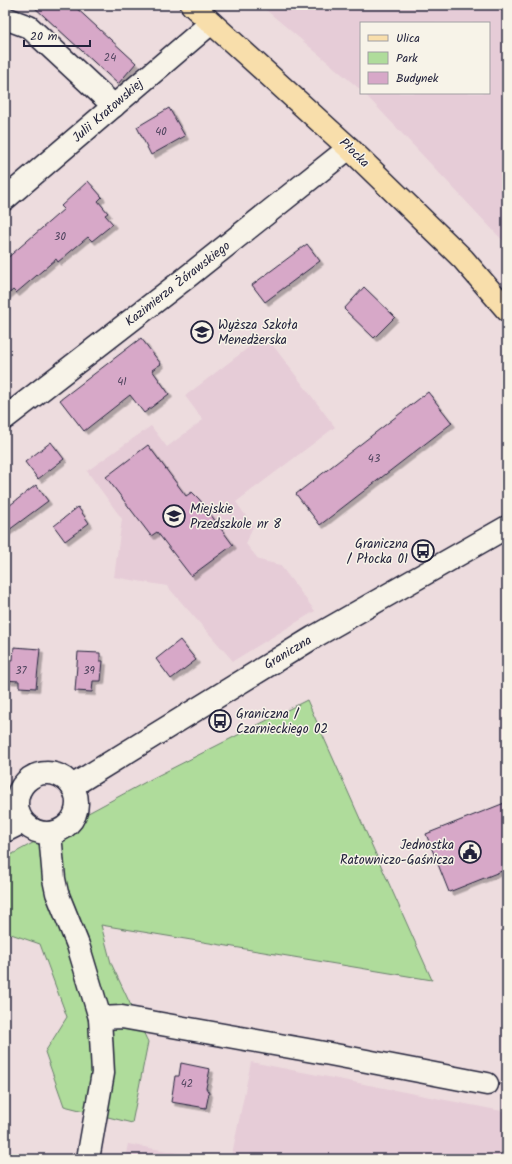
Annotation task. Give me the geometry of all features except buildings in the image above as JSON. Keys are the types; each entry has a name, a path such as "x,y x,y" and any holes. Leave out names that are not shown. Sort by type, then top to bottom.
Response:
{"main road":[{"name":"Płocka","path":"192,5 349,148 463,259 507,310"}],"street":[{"path":"5,18 29,27 114,106"},
{"name":"Julii Kratowskiej","path":"5,199 211,23"},
{"name":"Kazimierza Żórawskiego","path":"5,418 193,272 349,148"},
{"name":"Graniczna","path":"72,786 314,637 507,527"},
{"path":"50,773 60,776 72,786 77,799 77,809 67,826 59,831 50,833 14,826 18,794 13,784 40,774 50,773"},
{"path":"50,833 54,879 57,893 78,946 100,1018 103,1073 88,1159"},
{"path":"100,1018 122,1018 330,1054 487,1084"}],"shaded area":[{"path":"260,5 507,5 507,245 365,94 490,94 490,22 360,22 360,89"},
{"path":"265,335 335,427 236,502 253,526 246,544 259,560 280,565 315,611 233,661 167,586 114,577 122,519 87,471 151,426 167,447 203,420 185,396"},
{"path":"251,1062 507,1112 507,1159 231,1159"},
{"path":"5,1135 13,1159 5,1159"},
{"path":"128,1144 211,1159 125,1159"}],"green space":[{"path":"307,700 432,980 101,925 111,963 148,1042 132,1123 64,1106 45,1052 67,1017 40,944 8,933 5,926 5,858 153,778"}],"place":[{"name":"Wyższa Szkoła Menedżerska","path":"202,332"},
{"name":"Miejskie Przedszkole nr 8","path":"174,516"},
{"name":"Graniczna / Płocka 01","path":"423,551"},
{"name":"Graniczna / Czarnieckiego 02","path":"220,721"},
{"name":"Jednostka Ratowniczo-Gaśnicza","path":"470,852"}]}
